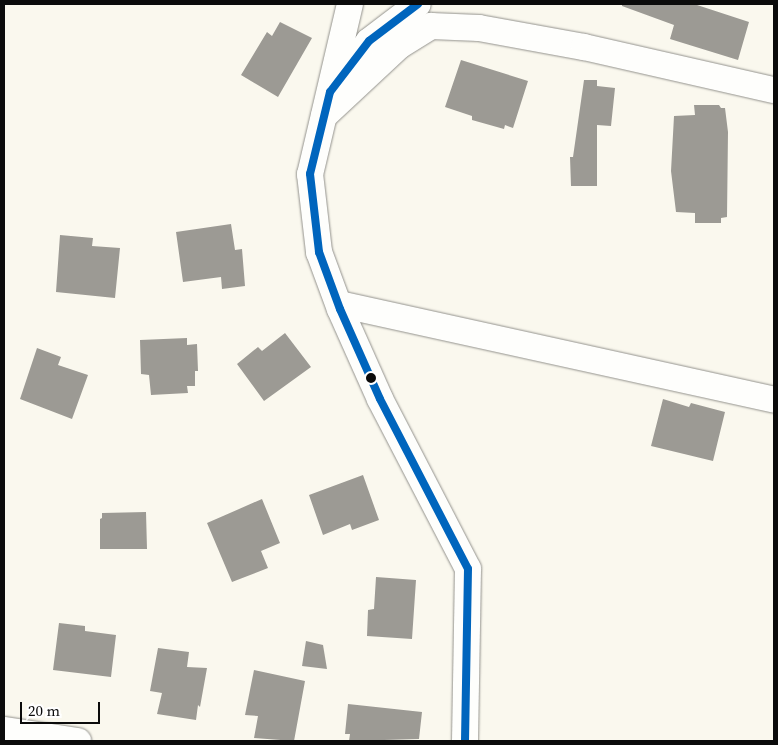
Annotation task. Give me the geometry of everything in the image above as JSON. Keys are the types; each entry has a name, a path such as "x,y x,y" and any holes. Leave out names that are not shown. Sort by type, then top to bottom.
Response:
{"street":[{"path":"350,4 310,174 319,252 338,304 380,399 468,569 465,741"},
{"path":"327,104 369,41 418,4"},
{"path":"327,104 399,46 431,26 479,28 584,47 774,90"},
{"path":"338,304 774,400"},
{"path":"4,730 78,741"}],"building":[{"path":"622,4 694,4 749,22 738,60 670,39 674,25 622,6"},
{"path":"280,22 312,38 278,97 241,75 267,32 272,36"},
{"path":"461,60 528,81 513,128 505,125 504,129 472,120 472,116 445,107"},
{"path":"584,80 597,80 597,86 615,88 611,126 597,125 597,186 571,186 570,157 573,157"},
{"path":"694,105 719,105 721,108 725,108 728,132 727,217 721,218 721,223 695,223 695,213 676,212 671,171 674,116 695,115"},
{"path":"231,224 235,250 242,249 245,286 222,289 221,277 183,282 176,232"},
{"path":"60,235 93,238 92,246 120,248 115,298 56,292"},
{"path":"285,333 311,367 264,401 237,364 258,347 262,351"},
{"path":"187,338 187,345 197,344 198,371 195,371 195,386 187,386 188,393 151,395 149,375 141,374 140,340"},
{"path":"37,348 61,357 58,365 88,375 72,419 20,399"},
{"path":"663,399 689,407 691,403 725,412 713,461 651,446"},
{"path":"363,475 379,520 352,530 350,524 323,535 309,495"},
{"path":"262,499 280,543 261,551 268,568 232,582 207,523"},
{"path":"146,512 147,549 100,549 100,519 102,518 102,513"},
{"path":"376,577 416,580 412,639 367,636 368,610 374,609"},
{"path":"59,623 85,626 85,631 116,635 111,677 53,670"},
{"path":"306,641 323,645 327,669 302,666"},
{"path":"158,648 189,652 187,667 207,668 196,720 157,714 162,693 150,691"},
{"path":"254,670 305,681 294,741 254,738 258,716 245,715"},
{"path":"348,704 422,712 419,739 349,741 350,734 345,734"}],"transit line":[{"path":"418,4 369,41 330,92 310,174 319,252 340,309 380,399 468,569 465,741"}]}
